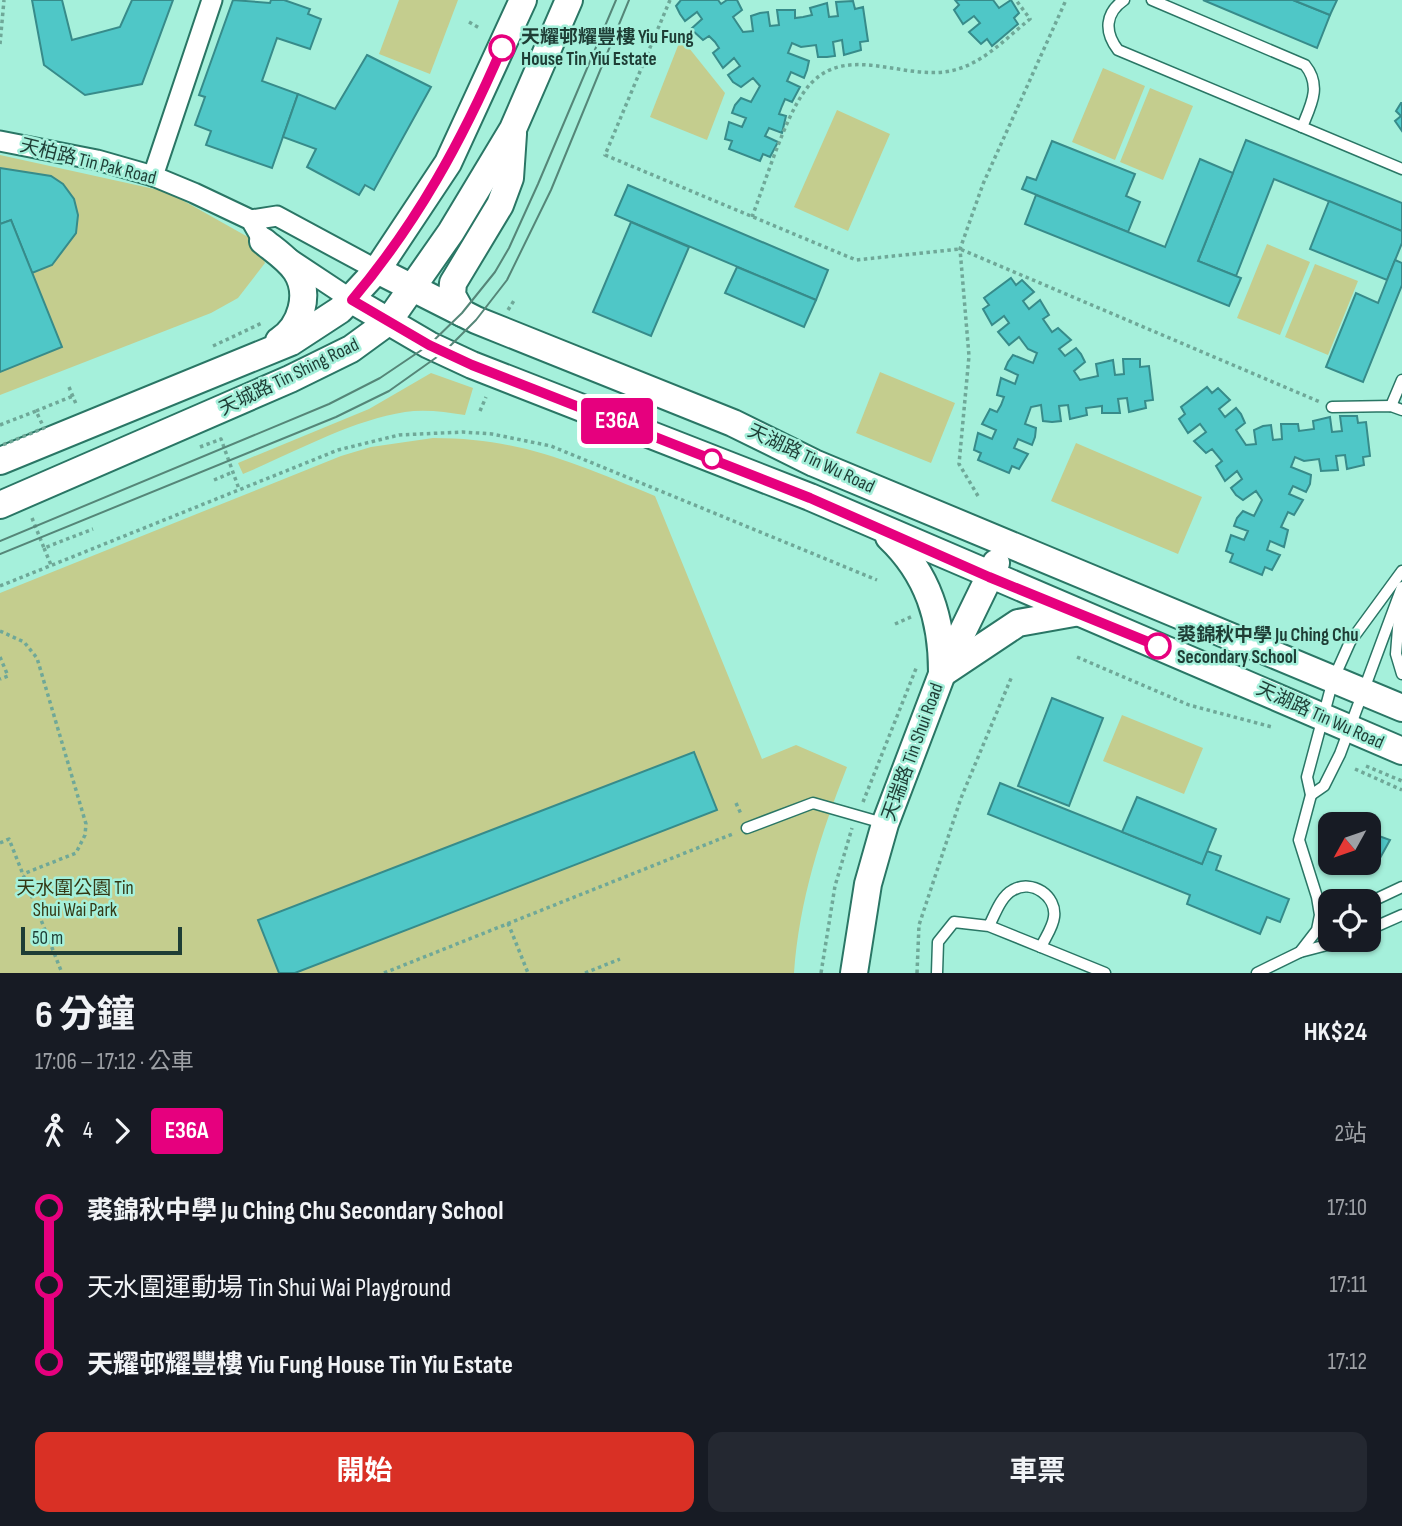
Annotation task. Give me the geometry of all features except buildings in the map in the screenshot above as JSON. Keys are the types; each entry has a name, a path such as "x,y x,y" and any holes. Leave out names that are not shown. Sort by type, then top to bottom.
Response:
{"main road":[{"name":"天城路 Tin Shing Road","path":"0,461 291,342 352,300 377,270 448,163 523,0"},
{"name":"天城路 Tin Shing Road","path":"0,505 290,379 351,349 388,322 412,290 513,129 569,0"},
{"path":"462,313 453,295 453,283 500,205 510,178 513,129"},
{"path":"252,359 288,335 297,323 302,305 297,272 257,230"},
{"name":"天湖路 Tin Wu Road","path":"377,270 462,313 733,422 814,463 1402,708"},
{"name":"天湖路 Tin Wu Road","path":"352,300 388,322 472,365 810,498 989,577 1402,751"},
{"path":"880,528 913,564 936,610 942,643 942,674"},
{"name":"天瑞路 Tin Shui Road","path":"854,973 868,884 885,824 942,674 1005,542"},
{"path":"942,674 1018,623 1077,613"}],"street":[{"path":"153,176 212,0"},
{"name":"天柏路 Tin Pak Road","path":"0,141 97,160 153,176 257,230 352,300"},
{"name":"天柏路 Tin Pak Road","path":"257,230 277,216 377,270"}],"lane":[{"path":"1124,0 1115,7 1107,24 1112,42 1118,50 1402,169"},
{"path":"1152,0 1305,65 1315,81 1315,91 1302,127"},
{"path":"1391,405 1402,380"},
{"path":"1332,407 1391,405 1402,411"},
{"path":"1300,952 1317,930 1320,915 1299,841 1311,796 1307,777 1333,680 1350,642 1402,571"},
{"path":"1402,588 1396,654 1402,674"},
{"path":"1311,796 1324,786 1349,729 1402,588"},
{"path":"747,828 813,803 885,824"},
{"path":"989,926 1002,901 1013,890 1026,886 1040,889 1049,898 1054,919 1041,947"},
{"path":"1381,897 1402,887"},
{"path":"1381,924 1402,915"},
{"path":"937,973 938,942 947,927 963,921 989,926 1105,973"},
{"path":"1257,973 1300,952 1318,947"}],"path":[{"path":"0,44 4,0"},
{"path":"670,0 605,155 856,261 960,249 1332,407"},
{"path":"752,217 797,103 811,83 832,69 859,64 927,73 962,68 984,56 1030,19 1016,0"},
{"path":"978,496 959,464 969,356 960,249 983,184 1066,0"},
{"path":"469,22 482,27"},
{"path":"69,387 70,397 76,404"},
{"path":"0,425 70,397"},
{"path":"0,446 44,428 36,411"},
{"path":"0,586 348,447 399,435 431,432 492,434 551,446 877,580"},
{"path":"200,447 221,439 239,489"},
{"path":"214,480 233,472"},
{"path":"31,515 51,565"},
{"path":"44,548 93,529"},
{"path":"895,624 915,615 918,628"},
{"path":"0,631 24,642 37,659 86,824 85,835 76,853 23,874"},
{"path":"1077,656 1189,705 1272,727"},
{"path":"0,657 8,676 0,679"},
{"path":"822,971 835,886 857,816 917,663"},
{"path":"917,973 919,925 961,798 1012,676"},
{"path":"1366,766 1402,781"},
{"path":"1355,769 1402,790"},
{"path":"384,973 747,828 736,803"},
{"path":"0,843 9,839 62,973"},
{"path":"508,923 528,973"},
{"path":"585,973 620,959"}],"green space":[{"path":"399,0 458,0 430,74 379,54"},
{"path":"681,38 725,93 707,140 650,117"},
{"path":"1103,68 1145,86 1115,160 1072,142"},
{"path":"1150,88 1193,106 1163,180 1120,162"},
{"path":"837,110 890,134 848,231 794,207"},
{"path":"0,155 168,192 257,242 265,263 238,298 211,313 0,395"},
{"path":"1267,244 1310,262 1280,335 1237,318"},
{"path":"1315,264 1358,281 1328,355 1285,337"},
{"path":"880,372 955,403 931,463 856,433"},
{"path":"431,373 473,388 465,415 420,411 385,416 323,438 243,474 238,463 369,409"},
{"name":"天水圍公園 Tin Shui Wai Park","path":"433,438 465,439 521,448 573,464 655,496 762,759 796,745 847,767 828,817 806,894 794,973 0,973 0,593 341,456 371,447"},
{"path":"1076,443 1202,497 1178,554 1051,501"},
{"path":"1122,715 1203,748 1184,794 1103,761"}],"tram line":[{"path":"0,541 329,404 380,378 429,345 462,313 495,272 509,248 616,0"},
{"path":"0,554 336,417 389,391 444,352 476,320 507,280 551,190 629,0"}],"bus line":[{"name":"E36A","path":"502,48 448,163 377,270 352,300 429,345 472,365 810,498 989,577 1158,646"}],"place":[{"name":"天耀邨耀豐樓 Yiu Fung House Tin Yiu Estate","path":"502,48"},
{"name":"裘錦秋中學 Ju Ching Chu Secondary School","path":"1158,646"}]}
